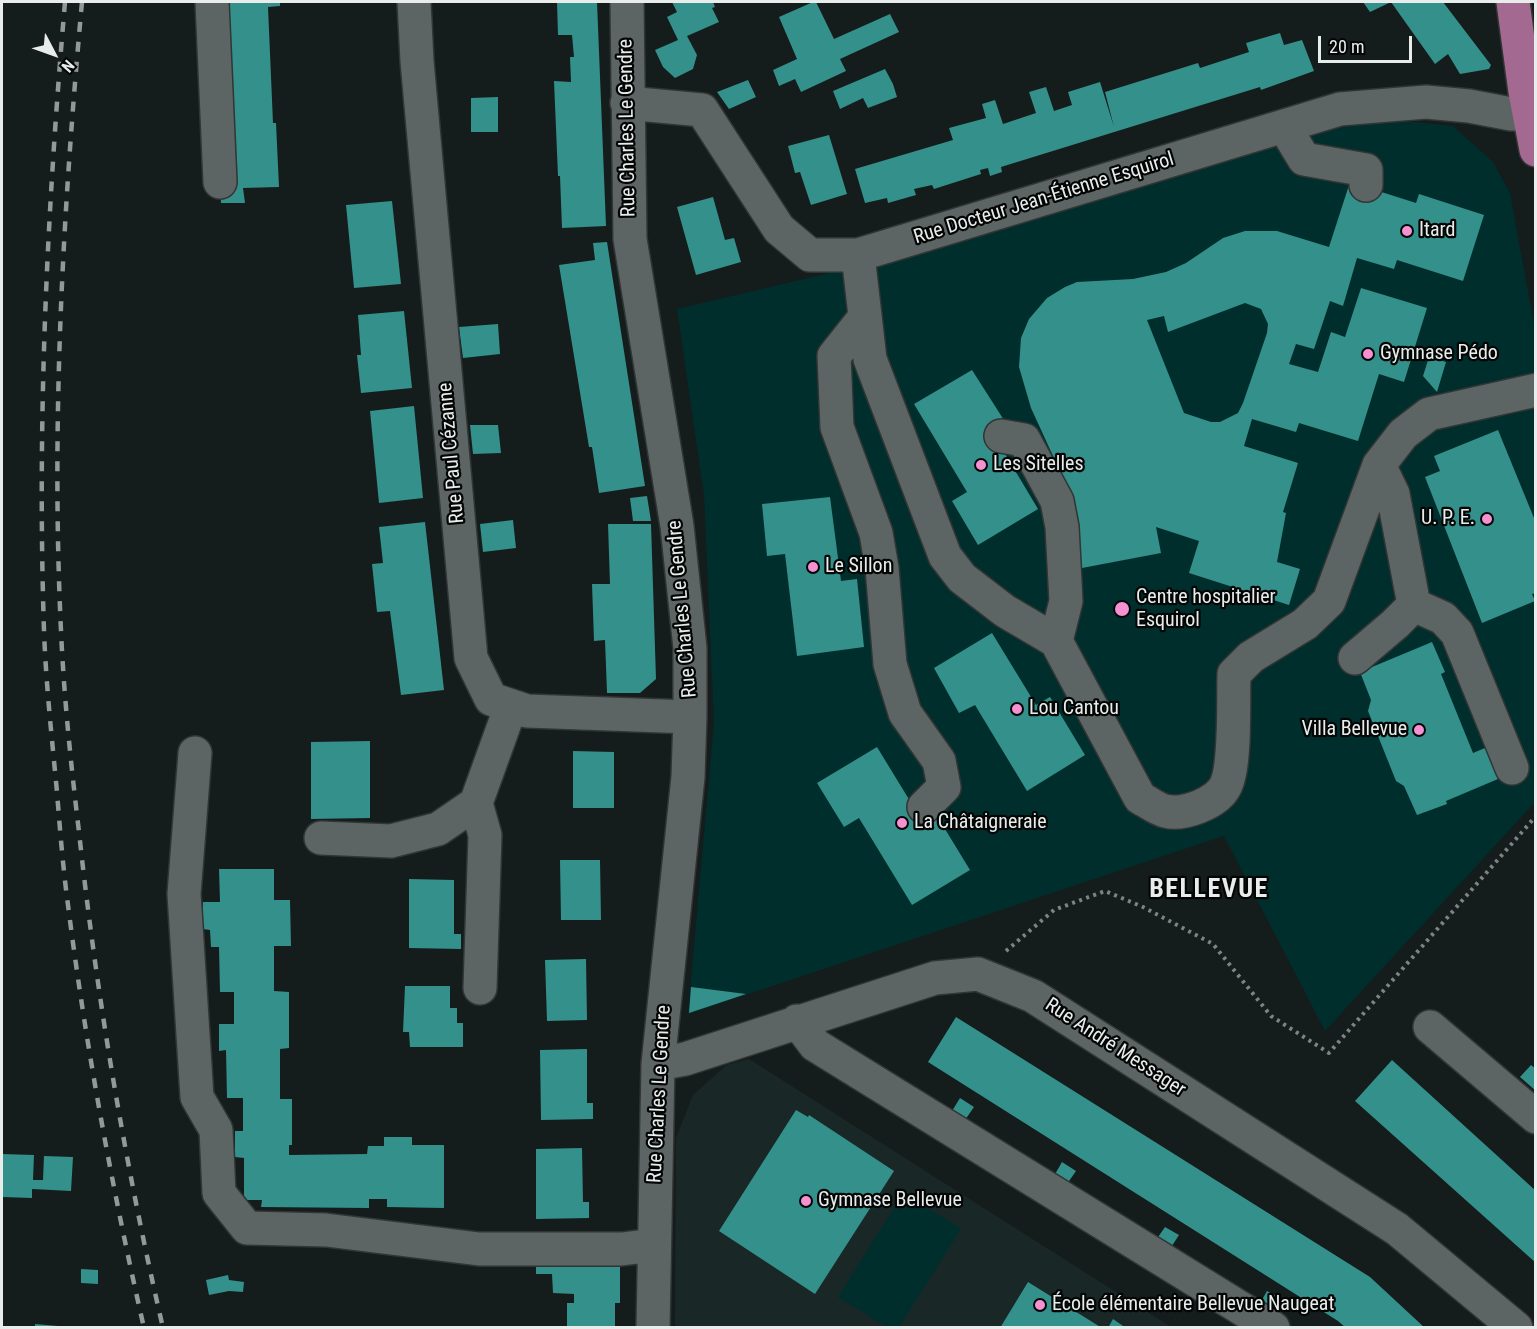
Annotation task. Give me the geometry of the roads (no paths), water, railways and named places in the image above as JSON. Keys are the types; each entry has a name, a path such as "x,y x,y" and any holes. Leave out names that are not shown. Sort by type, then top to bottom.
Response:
{"main road":[{"path":"1513,2 1530,99 1536,150"}],"street":[{"path":"212,2 220,182"},
{"name":"Rue Paul Cézanne","path":"414,2 417,61 471,658 491,699 528,711 690,717"},
{"name":"Rue Charles Le Gendre","path":"627,2 630,239 677,526 690,648 688,777 658,1064 653,1328"},
{"name":"Rue Docteur Jean-Étienne Esquirol","path":"627,103 702,110 779,229 810,255 858,255 1340,109 1426,102 1469,106 1511,114 1530,99"},
{"path":"1284,126 1304,159 1366,170 1366,185"},
{"path":"858,255 870,359 945,556 962,578 1005,611 1056,641 1140,798 1165,811 1184,812 1206,805 1226,787 1231,765 1234,674 1251,657 1305,624 1329,602 1379,465 1403,434 1429,414 1536,390"},
{"path":"865,317 834,356 837,427 876,533 893,674 905,713 939,761 944,788 924,807"},
{"path":"1000,435 1024,440 1058,501 1062,527 1066,601 1056,641"},
{"path":"1379,465 1393,494 1414,605"},
{"path":"1355,658 1414,605"},
{"path":"1414,605 1443,618 1457,633 1512,768"},
{"path":"480,987 485,835 476,804 511,706"},
{"path":"195,753 184,894 197,1097 216,1130 219,1193 247,1228 326,1230 478,1249 622,1249 654,1245"},
{"path":"321,838 391,841 438,829 476,804"},
{"name":"Rue André Messager","path":"658,1064 685,1059 935,978 978,974 1033,996 1397,1229 1516,1328"},
{"path":"797,1021 815,1045 1273,1328"},
{"path":"1430,1028 1536,1117"}],"railway":[{"path":"65,2 53,159 45,316 42,474 45,651 63,863 75,958 101,1117 144,1328"},
{"path":"82,2 64,237 58,395 58,552 62,656 76,807 103,1019 136,1205 163,1328"}],"place":[{"name":"Itard","path":"1407,231"},
{"name":"Gymnase Pédo","path":"1368,354"},
{"name":"Les Sitelles","path":"981,465"},
{"name":"U. P. E.","path":"1487,519"},
{"name":"Le Sillon","path":"813,567"},
{"name":"Centre hospitalier Esquirol","path":"1122,609"},
{"name":"Lou Cantou","path":"1017,709"},
{"name":"Villa Bellevue","path":"1419,730"},
{"name":"La Châtaigneraie","path":"902,823"},
{"name":"Gymnase Bellevue","path":"806,1201"},
{"name":"École élémentaire Bellevue Naugeat","path":"1040,1305"}],"district":[{"name":"BELLEVUE","path":"1209,890"}]}
